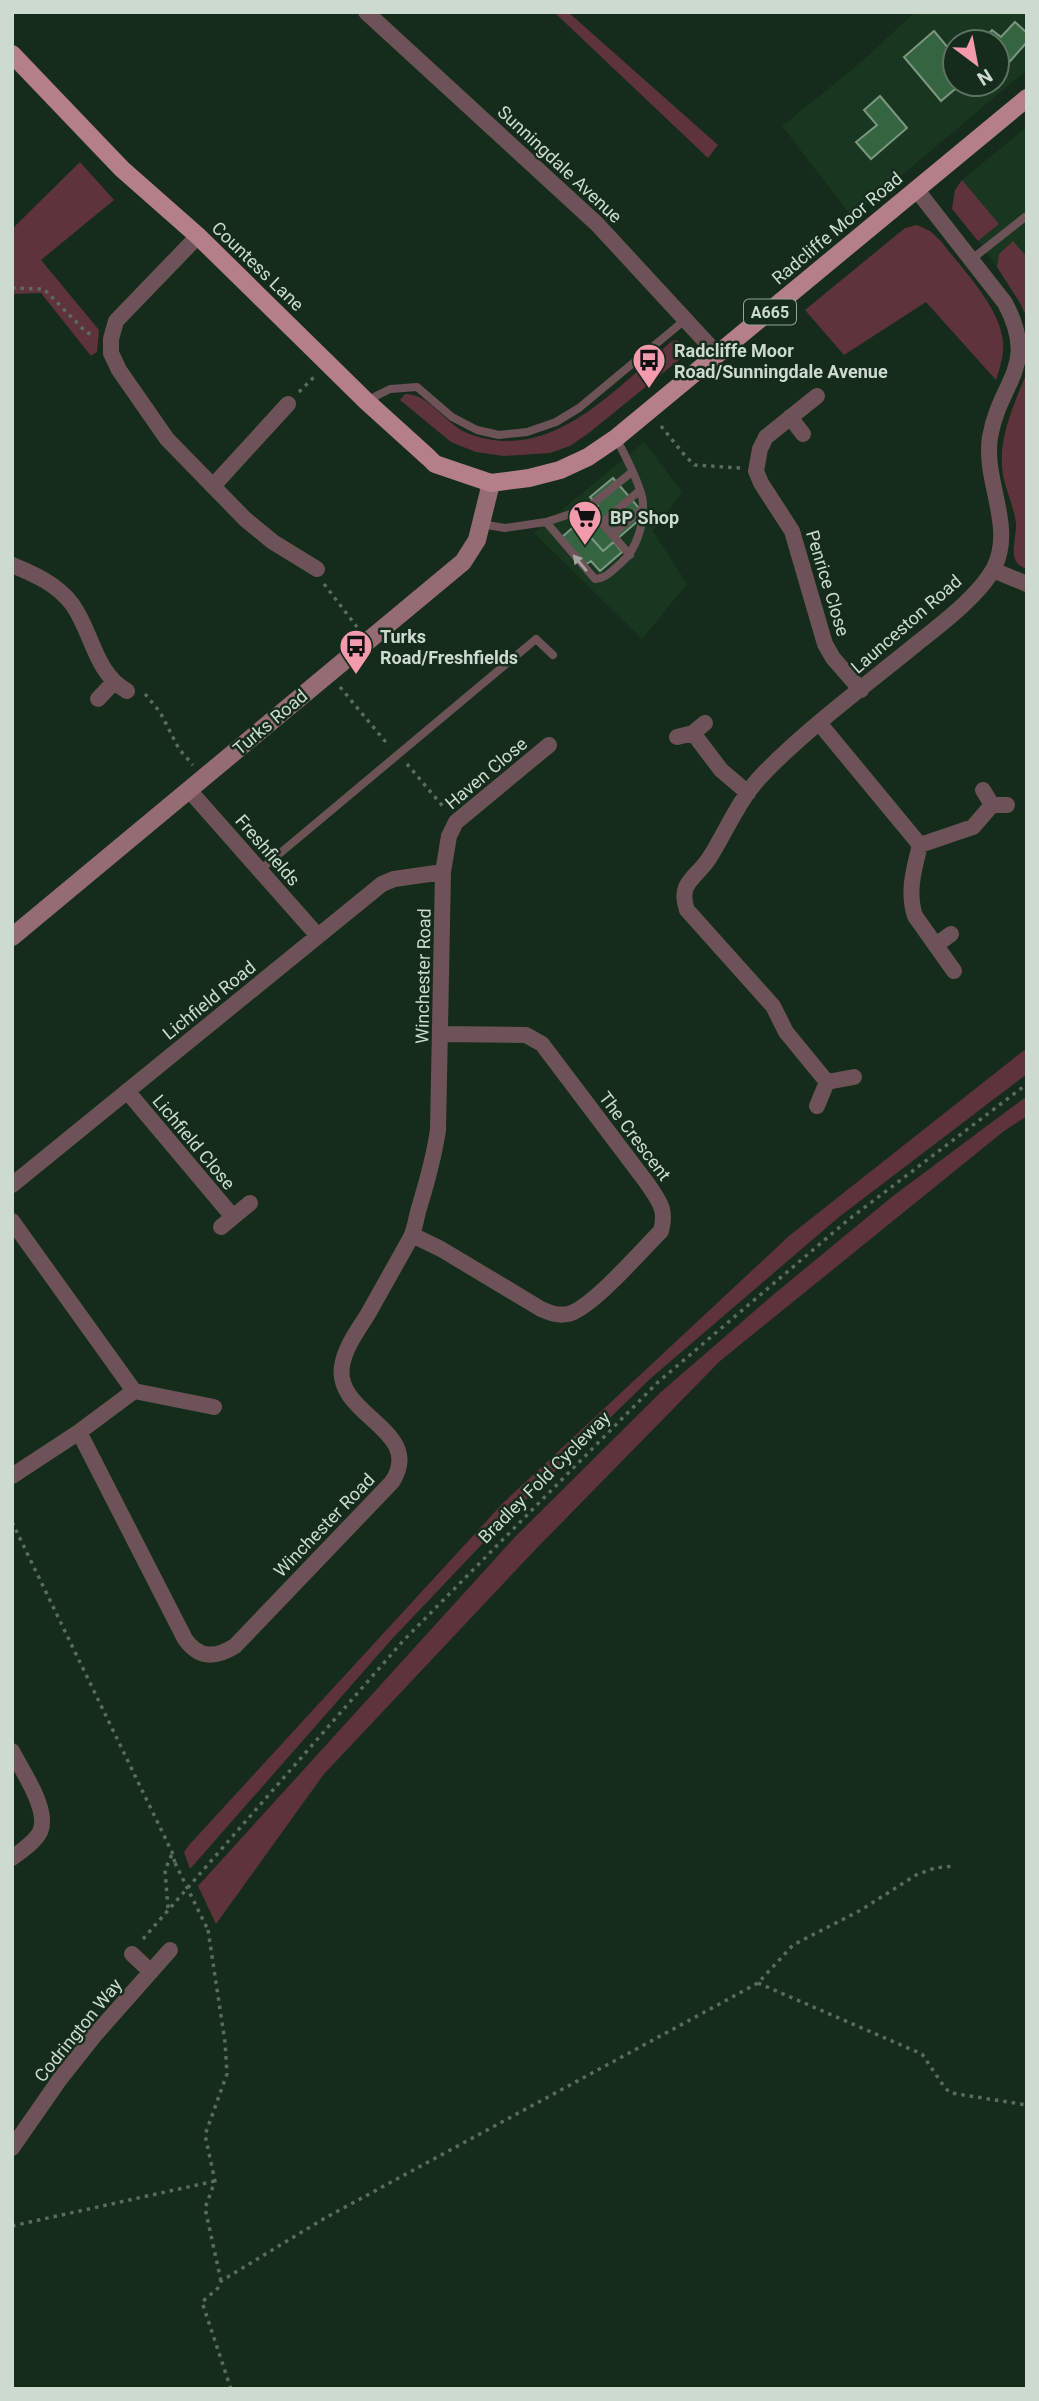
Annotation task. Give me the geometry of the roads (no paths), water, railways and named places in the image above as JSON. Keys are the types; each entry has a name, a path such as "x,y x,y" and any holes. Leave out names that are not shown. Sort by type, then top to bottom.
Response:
{"main road":[{"name":"Countess Lane","path":"12,54 122,169 198,236 366,401 435,464 491,482"},
{"name":"Radcliffe Moor Road","path":"491,482 529,478 560,470 588,457 616,438 1027,98"}],"street":[{"name":"Sunningdale Avenue","path":"366,12 597,224 718,355"},
{"name":"Launceston Road","path":"827,1082 786,1032 773,1006 687,910 684,901 685,886 705,865 730,818 748,793 777,760 950,617 993,570 999,555 1002,533 989,463 990,438 995,418 1013,378 1019,357 1020,337 1016,322 1005,303 916,189"},
{"path":"198,236 116,321 111,339 111,353 151,420 167,439 244,519 273,542 288,561 317,569"},
{"path":"803,434 790,417 817,396"},
{"path":"213,486 273,431 288,404"},
{"name":"Penrice Close","path":"790,417 766,437 755,471 792,531 825,644 833,658 861,690"},
{"name":"Turks Road","path":"12,937 463,562 477,540 491,482"},
{"path":"12,565 42,578 70,601 105,671 120,687 98,699"},
{"path":"993,570 1027,584"},
{"path":"820,724 920,845"},
{"path":"692,731 721,770 748,793"},
{"name":"Haven Close","path":"443,872 449,836 456,822 549,745"},
{"name":"Freshfields","path":"196,784 260,870 318,936"},
{"path":"920,845 973,827 1000,805 983,790"},
{"path":"920,845 910,895 911,905 915,916 954,971"},
{"name":"Lichfield Road","path":"12,1185 382,884 394,879 443,872"},
{"name":"Winchester Road","path":"79,1433 185,1639 190,1647 206,1655 216,1656 235,1646 392,1482 399,1471 401,1459 397,1447 390,1436 351,1399 344,1388 341,1375 343,1361 351,1342 412,1235 433,1160 438,1130 442,1034 443,872"},
{"path":"936,945 951,934"},
{"name":"The Crescent","path":"412,1235 441,1249 541,1309 569,1314 588,1303 653,1240 661,1231 664,1217 661,1204 648,1183 535,1038 527,1035 442,1034"},
{"path":"817,1106 827,1082 854,1077"},
{"name":"Lichfield Close","path":"127,1091 227,1222 250,1202"},
{"path":"12,1221 134,1391 214,1407"},
{"path":"12,1476 79,1433 134,1391"},
{"path":"12,1751 39,1804 42,1823 40,1833 12,1858"},
{"name":"Codrington Way","path":"12,2148 68,2068 170,1950"},
{"path":"134,1951 151,1972"}],"lane":[{"path":"972,258 1025,217"},
{"path":"366,401 390,389 417,387 452,417 477,430 499,435 527,432 556,422 579,408 686,319"},
{"path":"545,522 594,579 602,579 630,555 640,531 643,501 616,438"},
{"path":"481,524 505,528 545,522 589,508 632,472"},
{"path":"602,523 639,491"},
{"path":"589,508 630,555"},
{"path":"612,535 643,508"},
{"path":"260,870 536,639 553,655"}],"place":[{"name":"Radcliffe Moor Road/Sunningdale Avenue","path":"649,390"},
{"name":"BP Shop","path":"585,547"},
{"name":"Turks Road/Freshfields","path":"356,676"}]}
